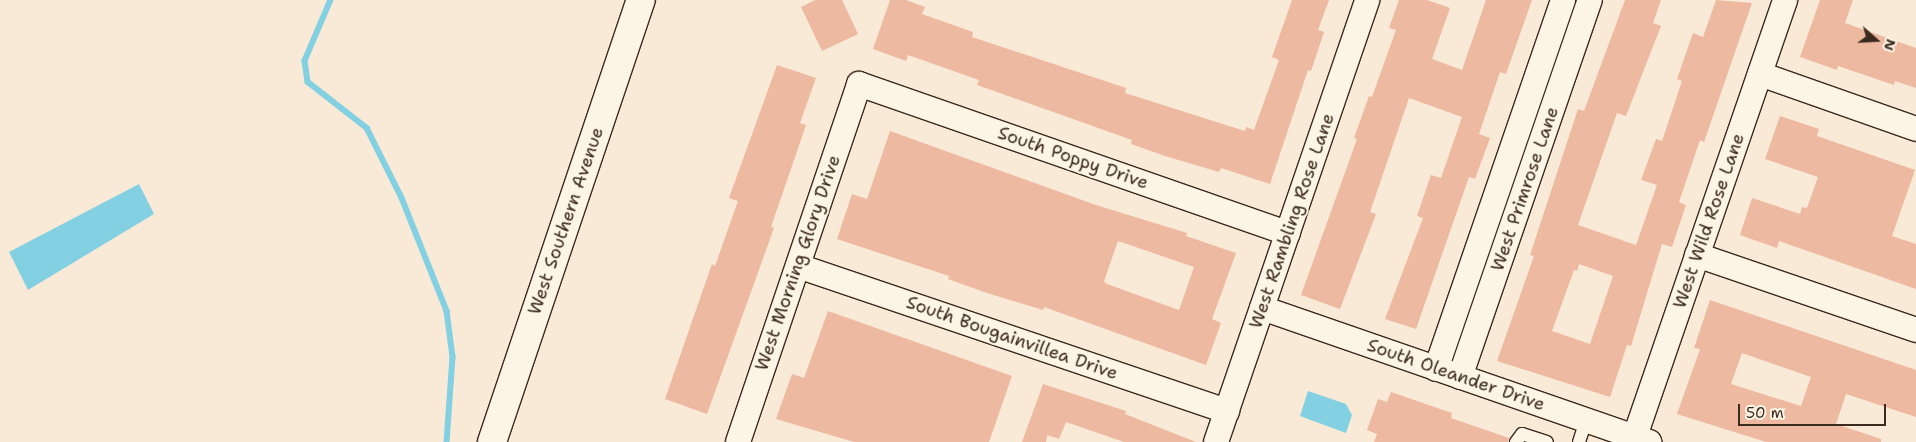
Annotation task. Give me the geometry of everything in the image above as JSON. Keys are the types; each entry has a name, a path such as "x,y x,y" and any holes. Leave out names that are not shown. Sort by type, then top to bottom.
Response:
{"main road":[{"name":"West Southern Avenue","path":"492,442 641,0"}],"street":[{"name":"West Rambling Rose Lane","path":"1216,442 1367,0"},
{"name":"West Primrose Lane","path":"1436,368 1563,0"},
{"name":"West Primrose Lane","path":"1460,377 1590,0"},
{"name":"West Wild Rose Lane","path":"1640,440 1697,255 1785,0"},
{"path":"1760,74 1916,130"},
{"name":"South Poppy Drive","path":"859,84 1288,233"},
{"name":"West Morning Glory Drive","path":"738,442 859,84"},
{"path":"1510,152 1534,161"},
{"path":"1697,255 1916,330"},
{"name":"South Bougainvillea Drive","path":"798,266 1227,411"},
{"name":"South Oleander Drive","path":"1262,308 1640,440"}],"lane":[{"path":"1578,442 1586,420"},
{"path":"1516,442 1522,434 1547,442"}],"water":[{"path":"139,184 154,214 28,290 9,252"},
{"path":"1308,391 1346,404 1352,415 1346,433 1300,416"}],"building":[{"path":"815,0 842,0 858,34 822,51 801,7"},
{"path":"890,0 906,0 925,7 922,14 973,32 972,37 1126,88 1125,93 1245,131 1246,127 1254,130 1279,60 1272,57 1292,0 1329,0 1318,30 1324,32 1311,71 1308,70 1270,184 1221,168 1219,172 1165,156 1131,144 1132,140 977,85 979,80 908,55 906,61 873,49"},
{"path":"1399,0 1427,0 1450,8 1432,59 1462,70 1486,0 1532,0 1506,74 1500,72 1479,134 1490,138 1475,179 1469,177 1416,329 1385,319 1423,218 1417,216 1431,175 1441,178 1462,117 1409,98 1370,212 1376,214 1340,309 1301,295 1357,139 1354,138 1369,96 1372,97 1396,30 1389,28"},
{"path":"1625,0 1661,0 1653,23 1661,26 1626,116 1617,113 1578,225 1636,245 1657,185 1641,180 1656,139 1662,141 1682,81 1677,79 1693,33 1703,37 1716,0 1752,3 1704,142 1700,140 1679,202 1686,205 1672,247 1662,244 1631,346 1627,345 1610,397 1497,361 1534,256 1530,255 1578,109 1584,111","holes":["1579,264 1613,276 1590,344 1552,331 1574,270 1577,271"]},
{"path":"1820,0 1853,0 1845,23 1916,48 1916,88 1895,81 1894,85 1838,66 1837,70 1800,57"},
{"path":"777,65 816,78 800,123 806,125 771,227 774,228 707,414 665,399 712,264 715,266 738,201 729,198"},
{"path":"1780,116 1819,129 1817,136 1915,170 1892,236 1916,244 1916,289 1779,241 1777,248 1740,235 1752,198 1800,214 1802,207 1807,208 1818,177 1765,159"},
{"path":"890,131 1096,205 1187,233 1186,236 1236,253 1212,319 1221,323 1206,365 1044,307 1043,310 987,293 948,279 949,276 837,239 852,194 867,199","holes":["1118,241 1194,267 1179,310 1107,284 1104,281"]},
{"path":"1710,300 1916,370 1916,417 1846,394 1836,424 1881,439 1881,442 1766,442 1677,414 1700,349 1694,348","holes":["1742,353 1811,377 1801,406 1731,384"]},
{"path":"828,311 1012,376 989,442 854,442 776,419 792,374 804,378"},
{"path":"1043,384 1126,411 1125,414 1196,442 1124,442 1066,422 1059,439 1047,435 1046,442 1022,442"},
{"path":"1391,392 1452,413 1451,418 1509,438 1508,442 1374,442 1377,434 1367,430 1378,399 1387,402"}],"waterway":[{"path":"331,0 305,61 308,82 367,128 402,198 447,311 453,357 447,442"}]}
